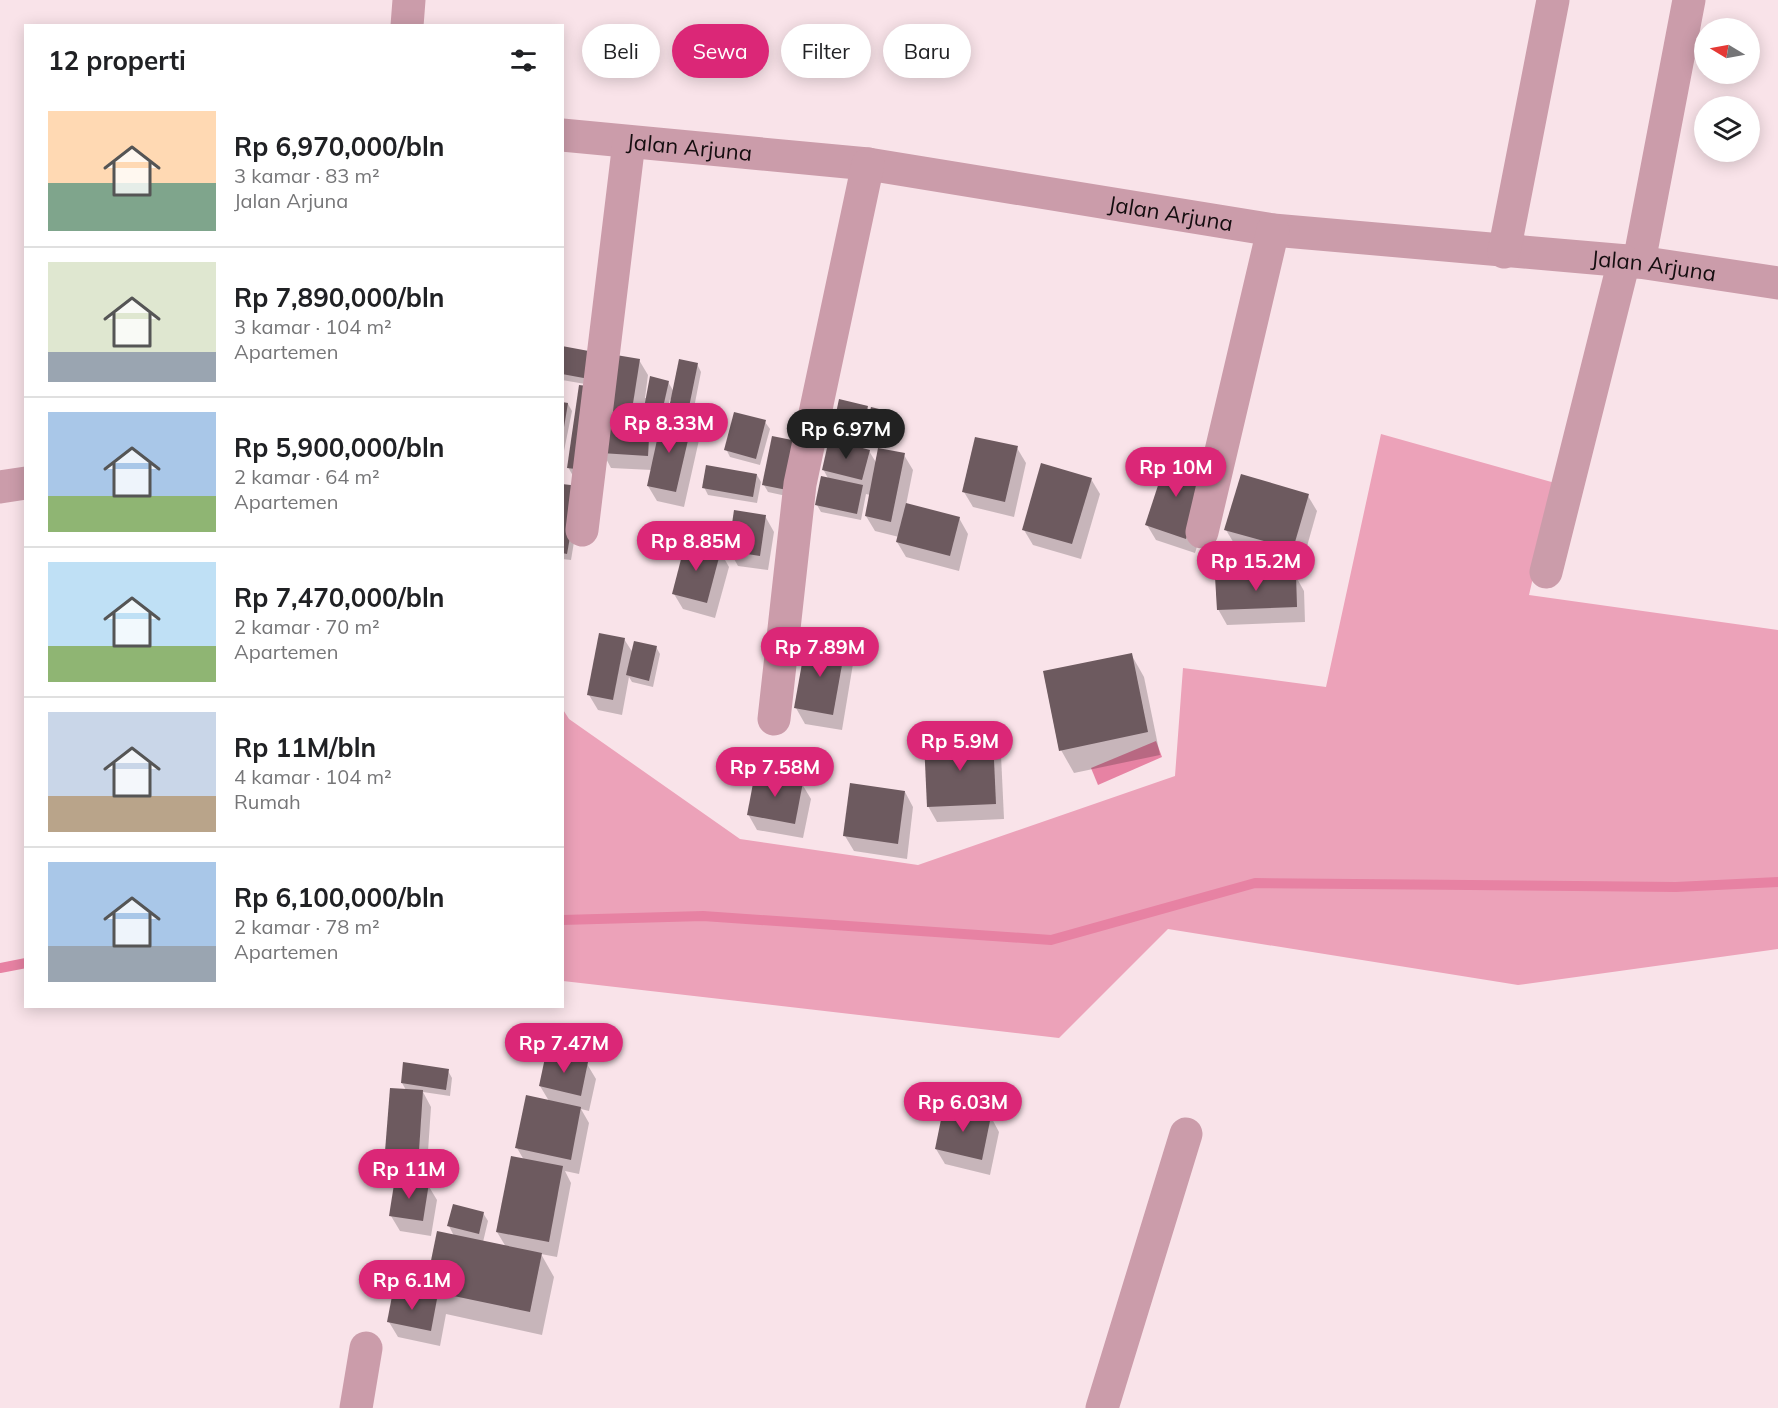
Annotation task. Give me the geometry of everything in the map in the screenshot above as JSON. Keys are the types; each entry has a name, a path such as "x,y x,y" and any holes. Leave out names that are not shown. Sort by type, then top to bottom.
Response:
{"street":[{"path":"407,24 409,0"},
{"path":"1504,252 1553,0"},
{"path":"1546,572 1631,262 1689,0"},
{"name":"Jalan Arjuna","path":"564,135 868,164 1273,230 1631,262 1778,283"},
{"path":"582,530 629,142"},
{"path":"774,718 800,484 868,164"},
{"path":"1202,532 1273,230"},
{"path":"0,488 24,483"},
{"path":"1102,1408 1186,1134"},
{"path":"356,1408 366,1348"}],"shaded area":[{"path":"1381,434 1555,483 1529,595 1778,630 1778,949 1518,985 1168,929 1059,1038 564,981 564,711 569,719 740,839 918,865 1175,776 1183,668 1326,687"},
{"path":"1156,741 1162,757 1098,785 1091,768"}],"building":[{"path":"564,346 594,352 589,379 564,374"},
{"path":"610,354 640,359 631,416 601,411"},
{"path":"679,359 698,363 689,407 670,403"},
{"path":"650,376 669,381 662,412 644,408"},
{"path":"579,385 596,387 584,470 567,468"},
{"path":"839,399 868,406 860,439 832,432"},
{"path":"564,402 568,403 564,427"},
{"path":"871,407 895,413 888,441 864,434"},
{"path":"734,412 766,420 756,459 724,450"},
{"path":"662,417 692,423 676,492 647,486"},
{"path":"604,419 650,422 648,456 601,453"},
{"path":"772,436 797,441 787,490 762,485"},
{"path":"975,437 1018,446 1005,502 962,492"},
{"path":"829,439 870,450 862,480 822,470"},
{"path":"878,448 905,453 891,522 865,516"},
{"path":"1167,458 1208,472 1186,539 1145,525"},
{"path":"1041,463 1092,478 1072,544 1022,530"},
{"path":"706,465 757,474 753,497 702,488"},
{"path":"1241,474 1309,494 1293,549 1224,530"},
{"path":"821,476 863,485 857,514 815,505"},
{"path":"564,484 579,486 567,554 564,553"},
{"path":"906,503 960,517 950,556 896,542"},
{"path":"734,510 766,515 760,556 728,551"},
{"path":"686,540 721,550 707,603 672,594"},
{"path":"1296,574 1297,607 1217,610 1215,577"},
{"path":"599,633 625,638 613,700 587,695"},
{"path":"634,641 657,646 649,681 626,675"},
{"path":"806,641 845,648 833,715 794,708"},
{"path":"1132,653 1148,732 1059,751 1043,671"},
{"path":"993,738 996,804 927,807 924,741"},
{"path":"755,773 803,782 795,824 747,815"},
{"path":"850,783 905,791 898,844 843,836"},
{"path":"546,1053 588,1062 581,1096 539,1086"},
{"path":"403,1062 449,1069 446,1090 401,1083"},
{"path":"390,1088 423,1090 418,1166 384,1164"},
{"path":"526,1095 581,1107 571,1160 515,1148"},
{"path":"944,1105 991,1116 982,1160 935,1149"},
{"path":"511,1156 563,1166 549,1242 496,1232"},
{"path":"395,1178 429,1183 423,1221 389,1216"},
{"path":"453,1204 484,1212 479,1234 447,1226"},
{"path":"437,1231 542,1253 530,1312 425,1290"},
{"path":"393,1291 437,1299 431,1331 387,1322"}],"waterway":[{"path":"564,920 703,916 1051,940 1255,883 1676,887 1778,882"},
{"path":"0,968 24,963"}]}
